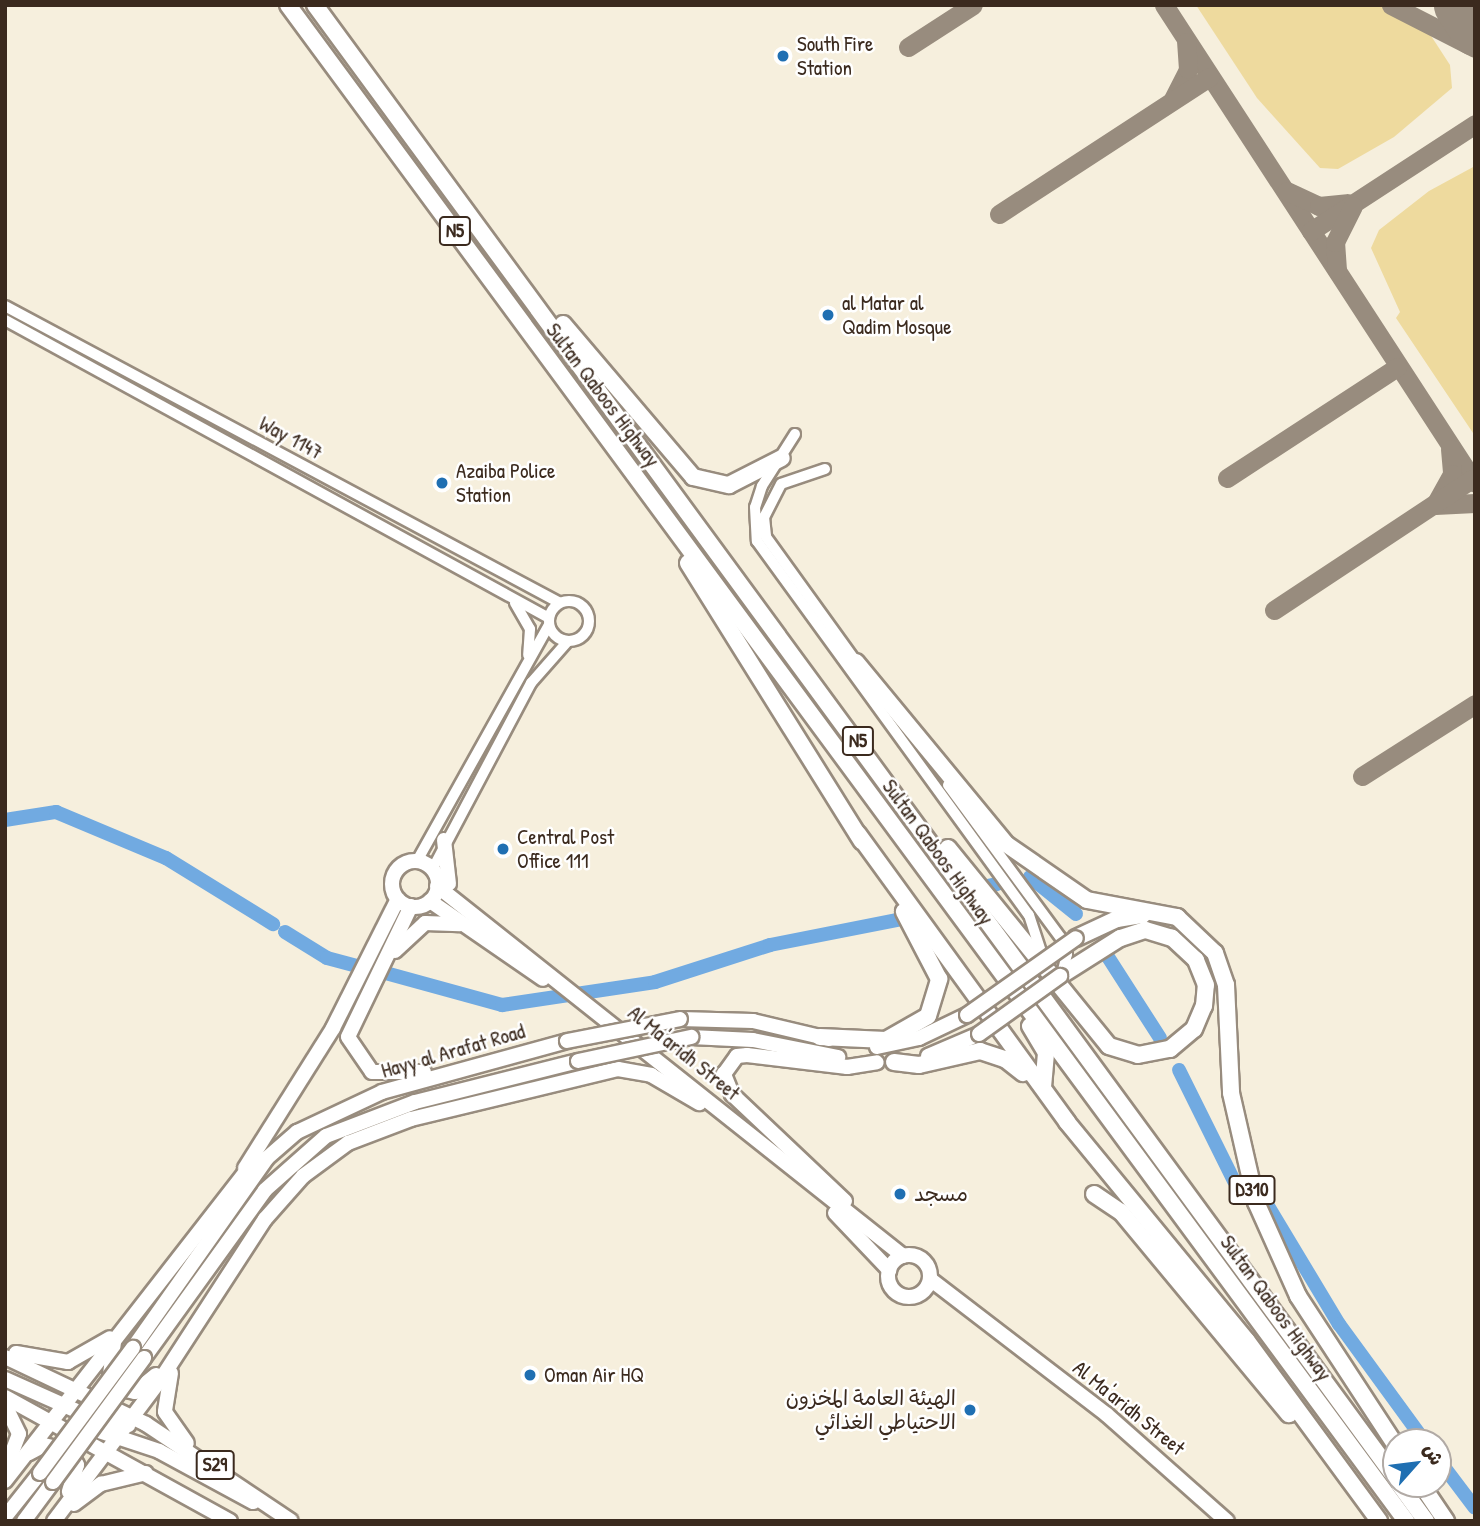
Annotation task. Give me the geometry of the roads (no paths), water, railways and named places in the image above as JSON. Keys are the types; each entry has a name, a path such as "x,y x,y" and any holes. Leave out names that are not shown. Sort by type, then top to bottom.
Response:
{"highway":[{"name":"Sultan Qaboos Highway","path":"288,5 1406,1521"},
{"name":"Sultan Qaboos Highway","path":"315,5 527,288 1382,1460"},
{"path":"527,288 589,350 693,477 729,485 782,458"},
{"path":"623,457 858,834 931,960 938,1000 904,1035 863,1042 820,1037"},
{"path":"856,662 884,704 1006,844 1087,901 1143,917 1172,938 1203,974 1205,1006 1187,1037 1150,1055 1120,1051 1101,1039 869,756"},
{"path":"858,834 1067,1122"},
{"path":"1071,942 1117,919 1143,917"},
{"path":"1060,976 1120,938 1143,917"},
{"name":"D310","path":"1143,917 1177,917 1205,939 1223,969 1235,1115 1273,1244 1308,1314 1384,1428"},
{"path":"993,963 1046,1053 1043,1085"},
{"path":"894,1062 919,1065 980,1051 1016,1065 1180,1256 1378,1521"},
{"path":"1094,1194 1142,1235 1378,1521"},
{"path":"1409,1498 1426,1521"},
{"path":"1430,1498 1446,1521"}],"main road":[{"path":"444,840 445,878 470,909"},
{"path":"5,1481 239,1180 333,1028 397,899 396,871 417,862 432,870 438,886 430,901 411,906 397,899"},
{"name":"Al Ma'aridh Street","path":"438,886 470,909 592,1012 903,1255"},
{"name":"Al Ma'aridh Street","path":"430,901 482,932 551,979"},
{"path":"411,906 373,980 348,1037 360,1063 383,1074 467,1067"},
{"path":"373,980 425,923 442,920 482,932"},
{"name":"Hayy al Arafat Road","path":"24,1521 53,1482 267,1158 311,1123 382,1092 467,1067 567,1041 680,1019 753,1021 820,1037 888,1046 935,1033 967,1015 1071,942"},
{"name":"Hayy al Arafat Road","path":"5,1517 139,1353 265,1190 326,1136 415,1102 578,1061 691,1037 753,1040 877,1062 894,1062 933,1055 979,1034 1060,976"},
{"name":"Al Ma'aridh Street","path":"592,1012 699,1103 825,1203 889,1270"},
{"path":"861,1222 833,1186 732,1094 724,1074 737,1056 747,1055 847,1067 877,1062"},
{"path":"265,1219 317,1164 348,1143 411,1119 618,1069 651,1075 699,1103"},
{"path":"239,1180 281,1136 311,1123"},
{"path":"56,1518 127,1426 265,1219 326,1136"},
{"path":"903,1255 923,1260 930,1279 922,1293 898,1294 889,1270 903,1255"},
{"name":"Al Ma'aridh Street","path":"930,1279 964,1309 1107,1415 1227,1521"},
{"name":"Al Ma'aridh Street","path":"922,1293 964,1309"},
{"path":"5,1351 68,1362 128,1324"},
{"path":"114,1340 110,1375 122,1392 143,1387 176,1355"},
{"path":"176,1355 165,1412 193,1451"},
{"name":"S29","path":"5,1357 78,1387 127,1426 193,1451 291,1521"},
{"path":"5,1379 56,1415 127,1426 284,1521"},
{"name":"S29","path":"5,1397 56,1415 108,1452 230,1521"},
{"path":"5,1405 19,1434 5,1470"},
{"path":"23,1457 50,1444 74,1458 77,1475 56,1518"},
{"path":"56,1518 101,1484 146,1473"}],"street":[{"name":"Way 1147","path":"5,306 560,603"},
{"name":"Way 1147","path":"5,320 509,596 549,622"},
{"path":"796,434 755,507 757,541 1071,942 1060,976"},
{"path":"825,469 781,484 764,517 766,537 856,662"},
{"path":"509,596 530,629 526,663"},
{"path":"417,862 560,603 578,603 588,616 585,634 568,641 531,683 444,840 432,870"},
{"path":"549,622 568,641"},
{"path":"884,704 1028,915 1044,961"}],"waterway":[{"path":"5,820 56,812 166,858 273,924"},
{"path":"1030,877 1076,914"},
{"path":"987,886 997,884"},
{"path":"371,969 502,1005 655,982 770,945 898,920"},
{"path":"285,932 327,958 357,966"},
{"path":"1108,957 1160,1038"},
{"path":"1179,1070 1234,1181"},
{"path":"1268,1206 1339,1324 1415,1428"},
{"path":"1452,1478 1475,1508"}],"place":[{"name":"South Fire Station","path":"783,56"},
{"name":"al Matar al Qadim Mosque","path":"828,315"},
{"name":"Azaiba Police Station","path":"442,483"},
{"name":"Central Post Office 111","path":"503,849"},
{"name":"مسجد","path":"900,1194"},
{"name":"Oman Air HQ","path":"530,1375"},
{"name":"الهيئة العامة المخزون الاحتياطي الغذائي","path":"970,1410"}]}
